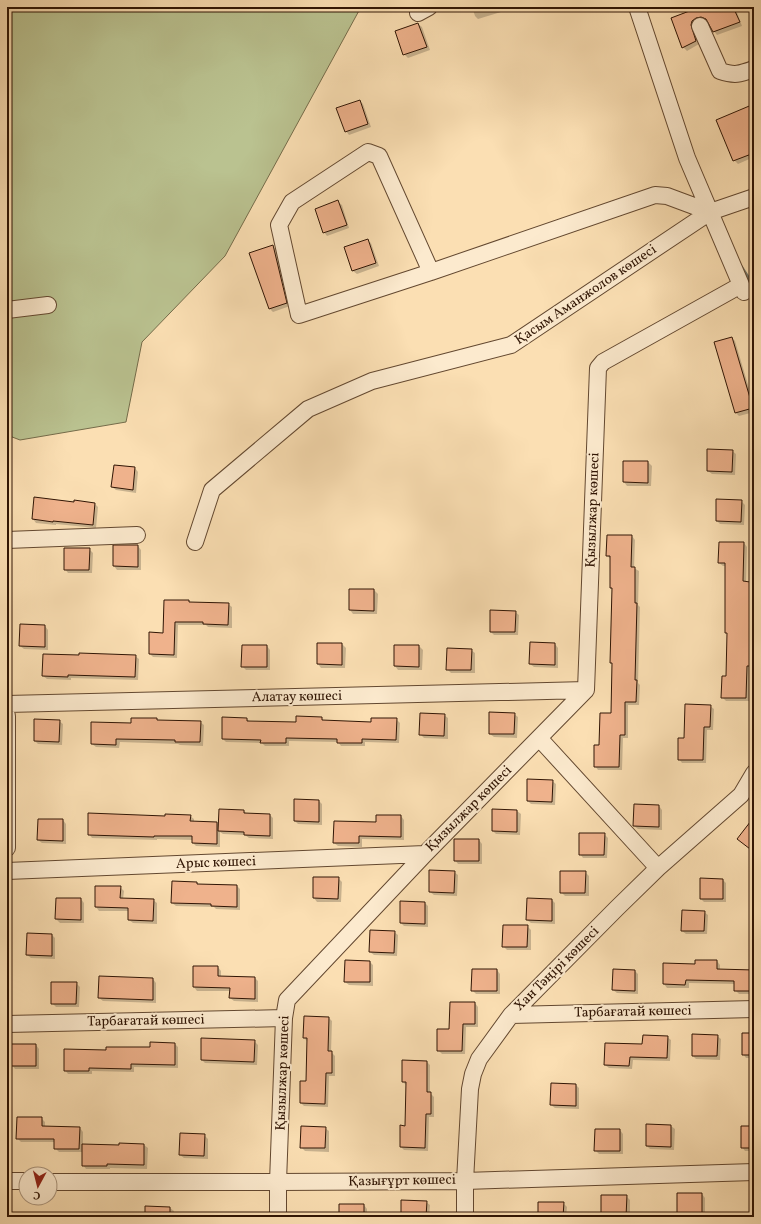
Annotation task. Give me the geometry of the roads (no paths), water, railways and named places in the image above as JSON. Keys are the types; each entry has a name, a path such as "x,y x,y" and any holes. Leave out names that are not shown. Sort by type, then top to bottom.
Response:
{"street":[{"path":"637,7 687,158 712,211"},
{"path":"700,26 720,71 738,75 754,69"},
{"path":"431,272 379,156 368,152 292,202 279,225 299,315 431,272 655,195 667,196 712,211"},
{"name":"Қасым Аманжолов көшесі","path":"195,542 212,490 308,409 372,381 511,345 712,211 754,197"},
{"name":"Қызылжар көшесі","path":"278,1217 284,1018 287,1000 425,854 586,690 589,643 598,368 602,362 742,289 712,211"},
{"path":"7,310 48,305"},
{"path":"7,540 137,535"},
{"name":"Алатау көшесі","path":"7,704 586,690"},
{"path":"7,716 7,848"},
{"path":"539,738 658,868"},
{"name":"Хан Тәңірі көшесі","path":"465,1217 465,1181 470,1090 473,1074 480,1060 511,1015 658,868 741,795 754,772"},
{"name":"Арыс көшесі","path":"7,871 425,854"},
{"name":"Тарбағатай көшесі","path":"511,1015 754,1009"},
{"name":"Тарбағатай көшесі","path":"7,1024 284,1018"},
{"name":"Қазығұрт көшесі","path":"58,1182 465,1181 754,1172"},
{"path":"7,1181 18,1182"}],"waterway":[{"path":"741,267 754,287"}]}
